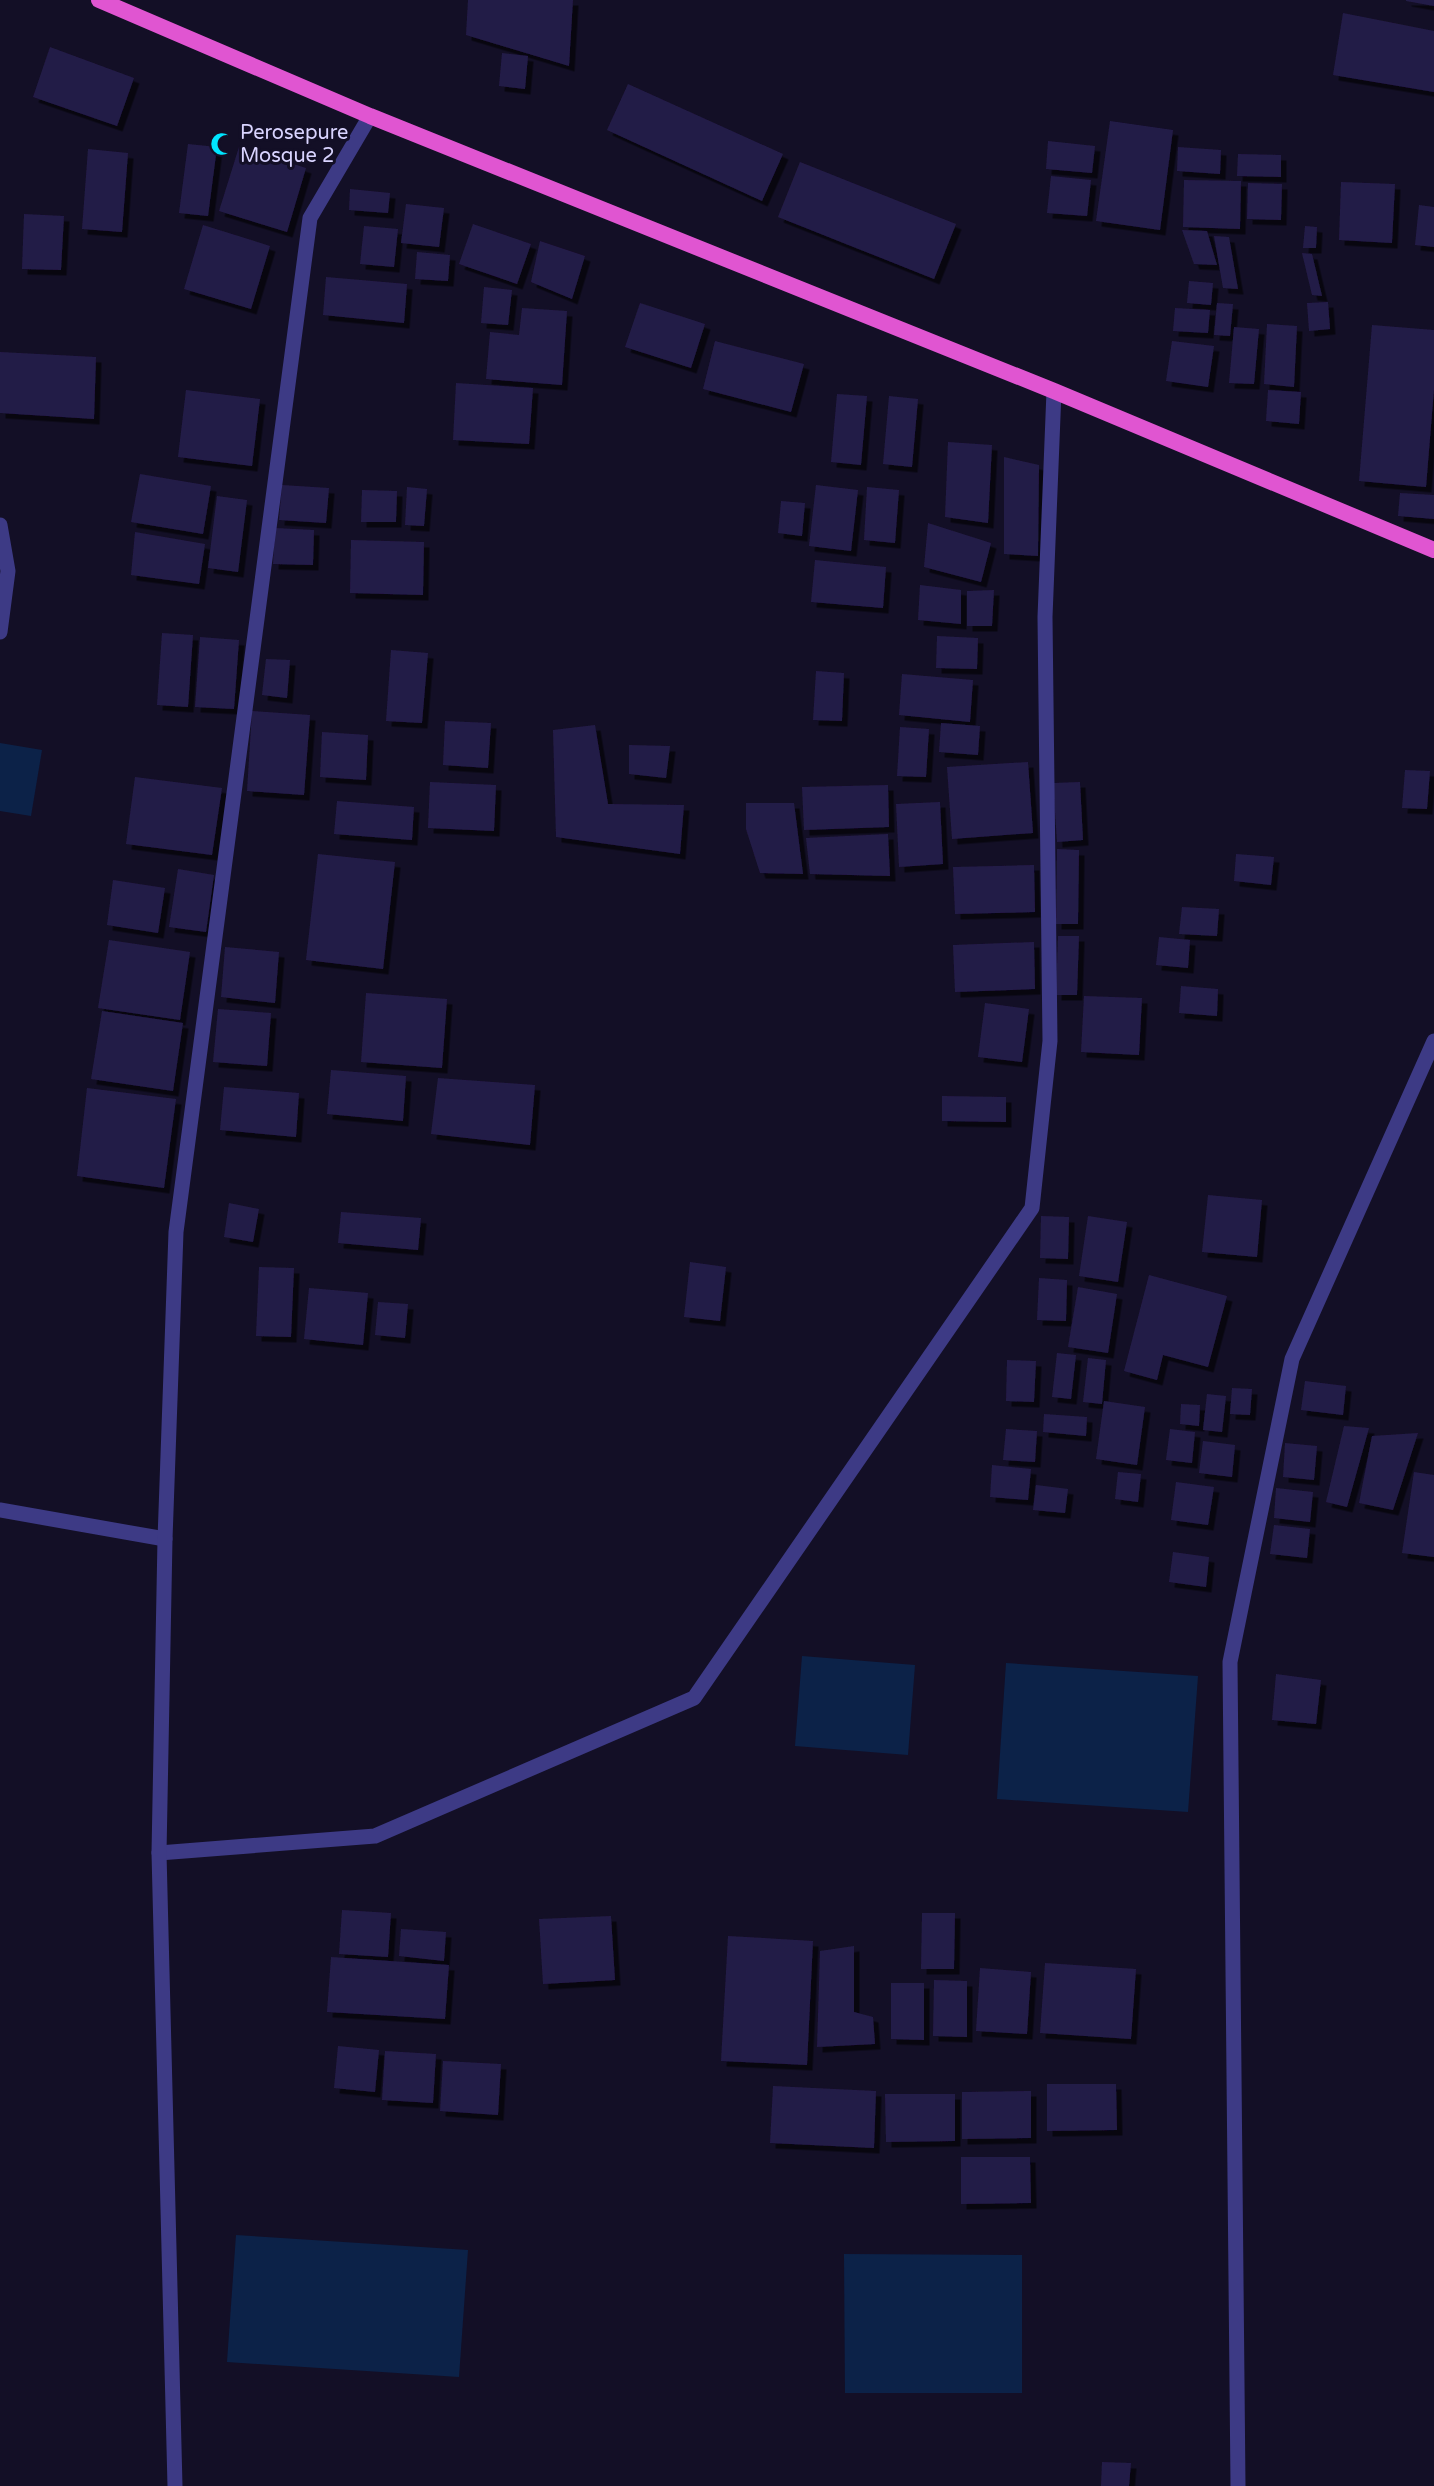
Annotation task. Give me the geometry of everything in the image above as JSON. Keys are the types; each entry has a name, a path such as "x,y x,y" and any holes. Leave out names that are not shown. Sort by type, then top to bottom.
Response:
{"highway":[{"path":"99,0 370,116 1054,391 1434,550"}],"street":[{"path":"175,2486 159,1853 165,1539 176,1232 310,218 370,116"},
{"path":"159,1853 375,1836 694,1698 1032,1208 1050,1041 1045,617 1054,391"},
{"path":"0,525 8,571 0,632"},
{"path":"1238,2486 1230,1662 1292,1359 1434,1041"},
{"path":"0,1510 165,1539"}],"water":[{"path":"0,743 42,750 31,816 0,811"},
{"path":"802,1656 915,1665 908,1755 795,1746"},
{"path":"1006,1663 1198,1676 1188,1812 997,1799"},
{"path":"236,2235 468,2250 459,2377 227,2362"},
{"path":"844,2254 1022,2255 1022,2393 845,2393"}],"building":[{"path":"468,0 573,0 569,66 466,35"},
{"path":"1434,0 1434,6 1406,1"},
{"path":"1343,13 1434,31 1434,92 1333,75"},
{"path":"50,47 134,78 117,126 33,97"},
{"path":"502,53 528,56 525,89 499,86"},
{"path":"628,84 783,154 762,201 607,130"},
{"path":"1110,121 1173,130 1160,230 1096,221"},
{"path":"1048,141 1095,146 1092,173 1046,169"},
{"path":"188,144 217,147 208,216 179,213"},
{"path":"239,147 306,168 287,232 219,211"},
{"path":"1178,147 1221,150 1220,174 1177,171"},
{"path":"88,149 128,153 122,232 82,229"},
{"path":"1238,154 1281,155 1281,177 1237,176"},
{"path":"800,162 956,224 934,279 778,217"},
{"path":"1051,176 1091,180 1087,216 1047,213"},
{"path":"1184,180 1241,181 1240,229 1183,227"},
{"path":"1341,182 1395,184 1392,243 1339,240"},
{"path":"1248,183 1282,184 1281,220 1247,219"},
{"path":"350,189 390,193 388,213 349,210"},
{"path":"406,204 444,208 439,247 401,243"},
{"path":"1419,205 1434,207 1434,247 1415,245"},
{"path":"24,214 64,216 61,270 22,269"},
{"path":"473,224 531,244 517,284 459,264"},
{"path":"203,225 270,246 251,309 184,289"},
{"path":"364,226 398,229 394,267 360,264"},
{"path":"1305,226 1317,227 1316,248 1303,248"},
{"path":"1182,230 1207,231 1217,265 1194,264"},
{"path":"1214,236 1229,237 1238,289 1223,288"},
{"path":"540,241 585,256 572,299 531,282"},
{"path":"417,252 450,255 448,281 415,279"},
{"path":"1302,253 1312,254 1322,296 1312,295"},
{"path":"326,277 407,284 404,323 323,315"},
{"path":"1189,281 1213,283 1211,305 1187,303"},
{"path":"484,287 512,290 508,325 481,323"},
{"path":"1328,302 1330,329 1309,331 1307,303"},
{"path":"640,303 705,324 691,368 625,347"},
{"path":"1217,303 1233,304 1230,336 1214,335"},
{"path":"522,308 567,311 562,385 486,379 490,332 519,335"},
{"path":"1175,308 1210,310 1208,333 1173,331"},
{"path":"1267,324 1297,326 1294,387 1264,384"},
{"path":"1372,325 1434,330 1434,389 1426,487 1359,481"},
{"path":"1234,327 1259,329 1254,384 1229,383"},
{"path":"715,341 804,364 791,412 703,389"},
{"path":"1172,341 1214,346 1208,387 1166,381"},
{"path":"0,352 96,357 94,419 0,413"},
{"path":"456,383 533,388 529,444 453,440"},
{"path":"186,390 260,399 252,466 178,457"},
{"path":"1268,390 1301,392 1299,424 1266,421"},
{"path":"837,394 867,396 861,465 831,462"},
{"path":"889,396 918,399 912,467 883,464"},
{"path":"948,442 992,445 988,523 945,517"},
{"path":"1004,457 1039,465 1038,556 1004,554"},
{"path":"140,474 211,486 203,534 131,522"},
{"path":"282,485 329,488 326,523 279,520"},
{"path":"816,485 858,490 851,551 809,546"},
{"path":"407,487 427,489 424,526 405,525"},
{"path":"867,487 899,490 895,543 864,540"},
{"path":"362,490 397,491 396,522 361,522"},
{"path":"1400,493 1434,495 1434,519 1398,516"},
{"path":"217,496 247,500 238,572 208,568"},
{"path":"781,501 805,503 802,536 778,533"},
{"path":"928,523 991,543 981,582 924,567"},
{"path":"275,528 314,530 313,565 273,564"},
{"path":"135,532 205,544 199,584 131,575"},
{"path":"351,540 424,542 423,595 350,593"},
{"path":"815,560 886,567 883,608 811,602"},
{"path":"920,585 961,590 961,624 918,620"},
{"path":"994,590 992,626 967,626 967,591"},
{"path":"162,633 193,635 188,707 157,705"},
{"path":"937,636 978,638 977,669 936,668"},
{"path":"200,637 239,640 234,709 195,707"},
{"path":"391,650 428,653 422,723 386,721"},
{"path":"266,659 290,660 287,698 262,695"},
{"path":"816,671 844,673 842,721 813,720"},
{"path":"902,674 973,680 970,722 899,715"},
{"path":"252,711 310,715 304,795 247,791"},
{"path":"445,721 491,723 488,768 443,765"},
{"path":"941,723 980,726 978,755 939,752"},
{"path":"595,725 608,804 684,805 680,854 556,837 553,730"},
{"path":"900,727 929,729 926,777 897,776"},
{"path":"322,732 368,735 366,780 320,777"},
{"path":"629,745 670,746 666,778 629,774"},
{"path":"1028,762 1033,833 952,839 947,767"},
{"path":"1405,770 1430,771 1427,809 1402,808"},
{"path":"135,777 222,788 212,855 126,844"},
{"path":"430,782 496,785 494,831 428,828"},
{"path":"1080,782 1083,840 1057,842 1053,783"},
{"path":"888,785 889,827 804,830 802,787"},
{"path":"337,801 414,807 412,840 334,834"},
{"path":"940,802 943,864 899,867 896,804"},
{"path":"746,803 794,803 803,874 760,873 746,829"},
{"path":"888,834 890,876 810,874 806,838"},
{"path":"1057,849 1079,850 1078,924 1056,924"},
{"path":"318,854 395,862 383,969 306,960"},
{"path":"1236,854 1274,857 1271,885 1234,881"},
{"path":"1034,865 1035,912 955,914 953,867"},
{"path":"178,869 214,875 206,932 169,927"},
{"path":"113,880 165,888 158,933 107,925"},
{"path":"1182,907 1219,909 1217,936 1179,934"},
{"path":"1058,936 1079,936 1077,995 1056,995"},
{"path":"1159,937 1190,940 1188,968 1156,965"},
{"path":"109,940 190,952 180,1020 98,1008"},
{"path":"1034,942 1035,989 955,992 953,945"},
{"path":"225,947 279,952 275,1003 221,997"},
{"path":"1181,986 1218,989 1217,1016 1179,1013"},
{"path":"366,993 447,999 442,1068 361,1062"},
{"path":"1084,996 1142,998 1139,1055 1081,1052"},
{"path":"985,1003 1029,1009 1022,1062 978,1057"},
{"path":"218,1009 271,1013 267,1066 213,1062"},
{"path":"102,1011 183,1023 173,1091 91,1079"},
{"path":"331,1070 406,1076 403,1121 327,1114"},
{"path":"438,1078 535,1085 530,1145 431,1134"},
{"path":"224,1087 299,1093 296,1137 220,1130"},
{"path":"87,1088 176,1099 164,1188 77,1176"},
{"path":"942,1096 1006,1097 1006,1122 942,1121"},
{"path":"1208,1195 1262,1200 1257,1257 1202,1252"},
{"path":"229,1203 259,1209 253,1242 224,1237"},
{"path":"341,1212 421,1218 418,1250 338,1243"},
{"path":"1041,1216 1069,1217 1068,1259 1040,1258"},
{"path":"1088,1216 1127,1222 1118,1282 1079,1276"},
{"path":"690,1262 726,1267 720,1321 684,1317"},
{"path":"259,1267 294,1268 291,1337 256,1336"},
{"path":"1149,1275 1227,1296 1208,1367 1163,1355 1157,1380 1124,1371"},
{"path":"1039,1278 1067,1280 1066,1321 1037,1320"},
{"path":"1078,1287 1117,1294 1108,1353 1068,1347"},
{"path":"309,1288 368,1293 363,1345 304,1339"},
{"path":"378,1302 408,1304 405,1338 375,1335"},
{"path":"1057,1353 1076,1355 1071,1399 1052,1397"},
{"path":"1088,1358 1106,1360 1102,1404 1083,1402"},
{"path":"1007,1360 1036,1361 1034,1402 1006,1401"},
{"path":"1305,1381 1346,1386 1343,1415 1301,1410"},
{"path":"1232,1388 1252,1389 1250,1415 1230,1414"},
{"path":"1207,1394 1226,1396 1222,1432 1203,1430"},
{"path":"1104,1401 1145,1407 1137,1465 1096,1459"},
{"path":"1181,1404 1200,1405 1199,1426 1180,1424"},
{"path":"1044,1414 1087,1417 1086,1436 1043,1432"},
{"path":"1344,1426 1369,1428 1347,1507 1326,1502"},
{"path":"1006,1429 1037,1431 1035,1462 1003,1460"},
{"path":"1170,1429 1195,1432 1192,1463 1166,1460"},
{"path":"1418,1433 1393,1510 1359,1503 1372,1436"},
{"path":"1203,1441 1235,1445 1232,1477 1199,1473"},
{"path":"1285,1443 1317,1446 1314,1480 1283,1477"},
{"path":"992,1465 1031,1469 1028,1500 990,1497"},
{"path":"1118,1472 1141,1474 1138,1502 1115,1499"},
{"path":"1414,1472 1434,1475 1434,1557 1402,1553"},
{"path":"1176,1482 1214,1487 1208,1525 1171,1520"},
{"path":"1036,1485 1068,1489 1065,1513 1033,1510"},
{"path":"1276,1488 1313,1492 1310,1522 1274,1518"},
{"path":"1274,1525 1310,1529 1307,1558 1270,1554"},
{"path":"1173,1552 1209,1557 1206,1587 1169,1582"},
{"path":"1276,1674 1321,1680 1316,1724 1272,1720"},
{"path":"342,1910 391,1913 388,1957 339,1954"},
{"path":"922,1913 955,1913 954,1969 921,1969"},
{"path":"611,1916 615,1980 543,1984 539,1919"},
{"path":"401,1929 446,1932 444,1961 399,1956"},
{"path":"728,1936 813,1941 807,2065 721,2061"},
{"path":"854,1946 854,2012 873,2017 875,2044 817,2047 820,1951"},
{"path":"331,1957 449,1965 445,2019 327,2012"},
{"path":"1045,1963 1136,1969 1131,2039 1040,2033"},
{"path":"980,1968 1031,1972 1027,2034 976,2031"},
{"path":"934,1980 967,1981 967,2037 933,2036"},
{"path":"891,1983 924,1983 924,2040 891,2039"},
{"path":"338,2046 379,2050 375,2092 334,2088"},
{"path":"385,2051 436,2054 433,2103 382,2100"},
{"path":"443,2061 501,2064 498,2115 440,2111"},
{"path":"1047,2084 1116,2084 1117,2130 1047,2131"},
{"path":"773,2086 876,2091 874,2148 770,2143"},
{"path":"1031,2091 1031,2138 962,2139 962,2092"},
{"path":"885,2094 955,2094 955,2141 886,2142"},
{"path":"961,2157 1030,2157 1031,2203 961,2204"},
{"path":"1102,2462 1131,2463 1129,2486 1101,2486"}],"place":[{"name":"Perosepure Mosque 2","path":"222,144"}]}
